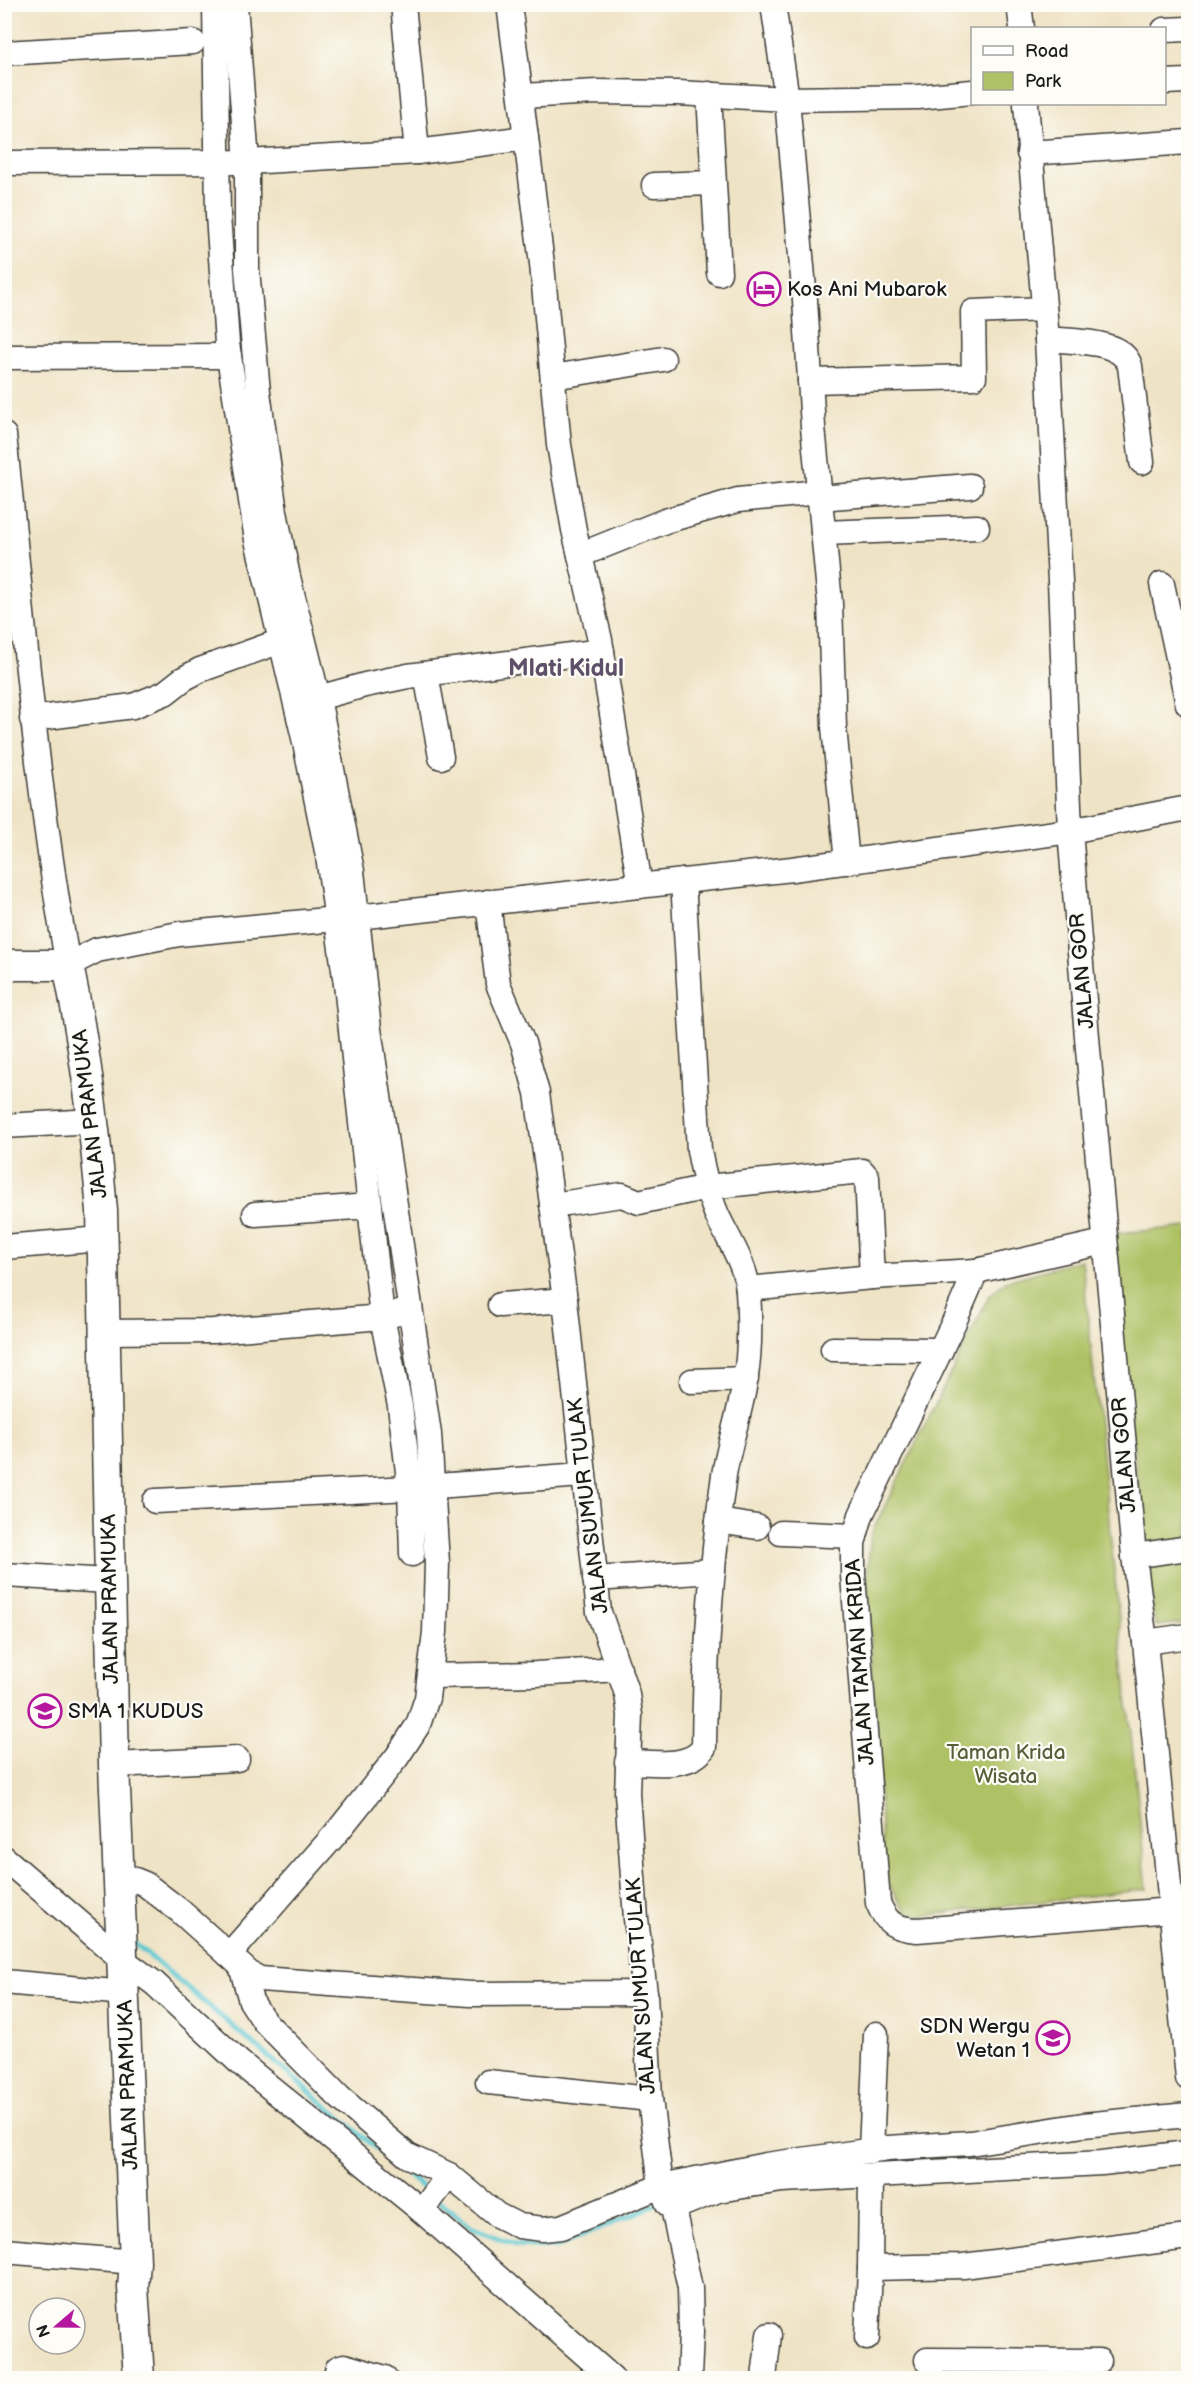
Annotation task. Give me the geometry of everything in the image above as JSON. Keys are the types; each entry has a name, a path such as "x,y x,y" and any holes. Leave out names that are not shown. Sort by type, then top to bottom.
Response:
{"main road":[{"path":"4,965 56,965"},
{"name":"JALAN PRAMUKA","path":"56,965 78,1016 94,1120 102,1211 114,1766 135,2262 133,2287 142,2378"}],"street":[{"path":"215,4 232,162 247,269 258,392 290,637 304,738 328,856 347,918 369,1029 396,1314"},
{"path":"235,4 232,162 218,215 229,356 257,540 290,637 318,698 344,824 347,918 370,1206 396,1314 429,1434 412,1554"},
{"path":"403,4 417,152"},
{"path":"509,4 542,264 560,452 602,651 640,886"},
{"path":"773,4 787,99 830,603 834,727 847,862"},
{"path":"1019,4 1022,27"},
{"path":"1166,30 1188,29"},
{"path":"4,53 193,42"},
{"path":"1166,82 1188,81"},
{"path":"520,96 597,92 709,94 787,99 918,97 971,92"},
{"path":"709,94 712,183 719,273"},
{"name":"JALAN GOR","path":"1026,105 1047,339 1061,593 1070,831 1104,1242 1134,1556 1172,1910 1183,1970 1188,2078"},
{"path":"4,163 232,162 417,152 526,138"},
{"path":"1029,153 1188,142"},
{"path":"654,185 712,183"},
{"path":"810,381 974,376 973,312 1044,309"},
{"path":"1047,339 1111,346 1124,354 1130,366 1142,462"},
{"path":"4,357 229,356"},
{"path":"553,377 663,359"},
{"path":"4,435 11,568 58,913 56,965 97,950 179,934 347,918 847,862 1070,831 1188,808"},
{"path":"580,555 665,521 738,500 970,486"},
{"path":"823,533 977,527"},
{"path":"1162,584 1188,704"},
{"path":"32,719 133,706 165,693 183,679 200,670 290,637"},
{"path":"318,698 365,685 426,674 602,651"},
{"path":"426,674 441,757"},
{"path":"627,1762 687,1760 699,1756 704,1747 705,1674 718,1521 727,1459 746,1379 749,1329 748,1289 740,1263 707,1187 699,1150 683,881"},
{"name":"JALAN SUMUR TULAK","path":"488,902 498,984 523,1043 537,1093 565,1300 582,1475 599,1612 627,1694 630,1715 627,1793 636,1919 645,1993 650,2098 666,2198 690,2288 689,2379"},
{"path":"4,1126 94,1120"},
{"path":"552,1204 622,1195 639,1202 707,1187 864,1171 867,1177 872,1277"},
{"path":"255,1214 370,1206"},
{"path":"4,1247 102,1239"},
{"path":"748,1289 872,1277 976,1271 1104,1242"},
{"name":"JALAN TAMAN KRIDA","path":"976,1271 941,1350 861,1515 853,1543 853,1575 878,1903 885,1919 901,1928 917,1930 1172,1910"},
{"path":"500,1305 565,1300"},
{"path":"105,1332 213,1331 396,1314"},
{"path":"833,1349 941,1350"},
{"path":"692,1381 746,1379"},
{"path":"155,1501 421,1487 582,1475"},
{"path":"227,1953 338,1831 397,1757 418,1725 427,1698 430,1676 435,1632 437,1563 421,1487"},
{"path":"718,1521 757,1527"},
{"path":"781,1533 855,1536"},
{"path":"1134,1556 1188,1548"},
{"path":"595,1580 713,1571"},
{"path":"4,1575 109,1581"},
{"path":"1145,1642 1188,1636"},
{"path":"430,1676 536,1674 619,1669"},
{"path":"114,1766 237,1759"},
{"path":"4,1858 124,1961 183,2008 239,2062 426,2207 612,2379"},
{"path":"118,1873 145,1884 249,1973 270,1981 350,1984 470,1994 645,1993"},
{"path":"227,1953 251,2001 264,2021 339,2097 408,2156 448,2178 496,2215 519,2226 543,2229 561,2228 666,2198 765,2165 871,2151 970,2143 1083,2125 1188,2115"},
{"path":"4,1982 125,1993"},
{"path":"871,2151 876,2034"},
{"path":"488,2082 650,2098"},
{"path":"666,2198 782,2180 1102,2163 1188,2153"},
{"path":"867,2338 871,2175"},
{"path":"426,2207 448,2178"},
{"path":"870,2268 963,2266 1188,2237"},
{"path":"4,2251 135,2262"},
{"path":"764,2379 769,2335"},
{"path":"927,2361 1065,2370 1099,2361"},
{"path":"335,2379 338,2368 344,2366 385,2379"}],"green space":[{"path":"1188,1227 1188,1623 1155,1626 1108,1234"},
{"name":"Taman Krida Wisata","path":"1082,1260 1147,1889 921,1916 907,1913 889,1886 883,1860 867,1571 871,1534 989,1296 1006,1281"}],"waterway":[{"path":"132,1941 429,2193"},
{"path":"439,2201 471,2227 516,2245 556,2247 660,2203"}],"place":[{"name":"Kos Ani Mubarok","path":"764,289"},
{"name":"SMA 1 KUDUS","path":"45,1711"},
{"name":"SDN Wergu Wetan 1","path":"1053,2038"}],"district":[{"name":"Mlati Kidul","path":"566,668"}]}
